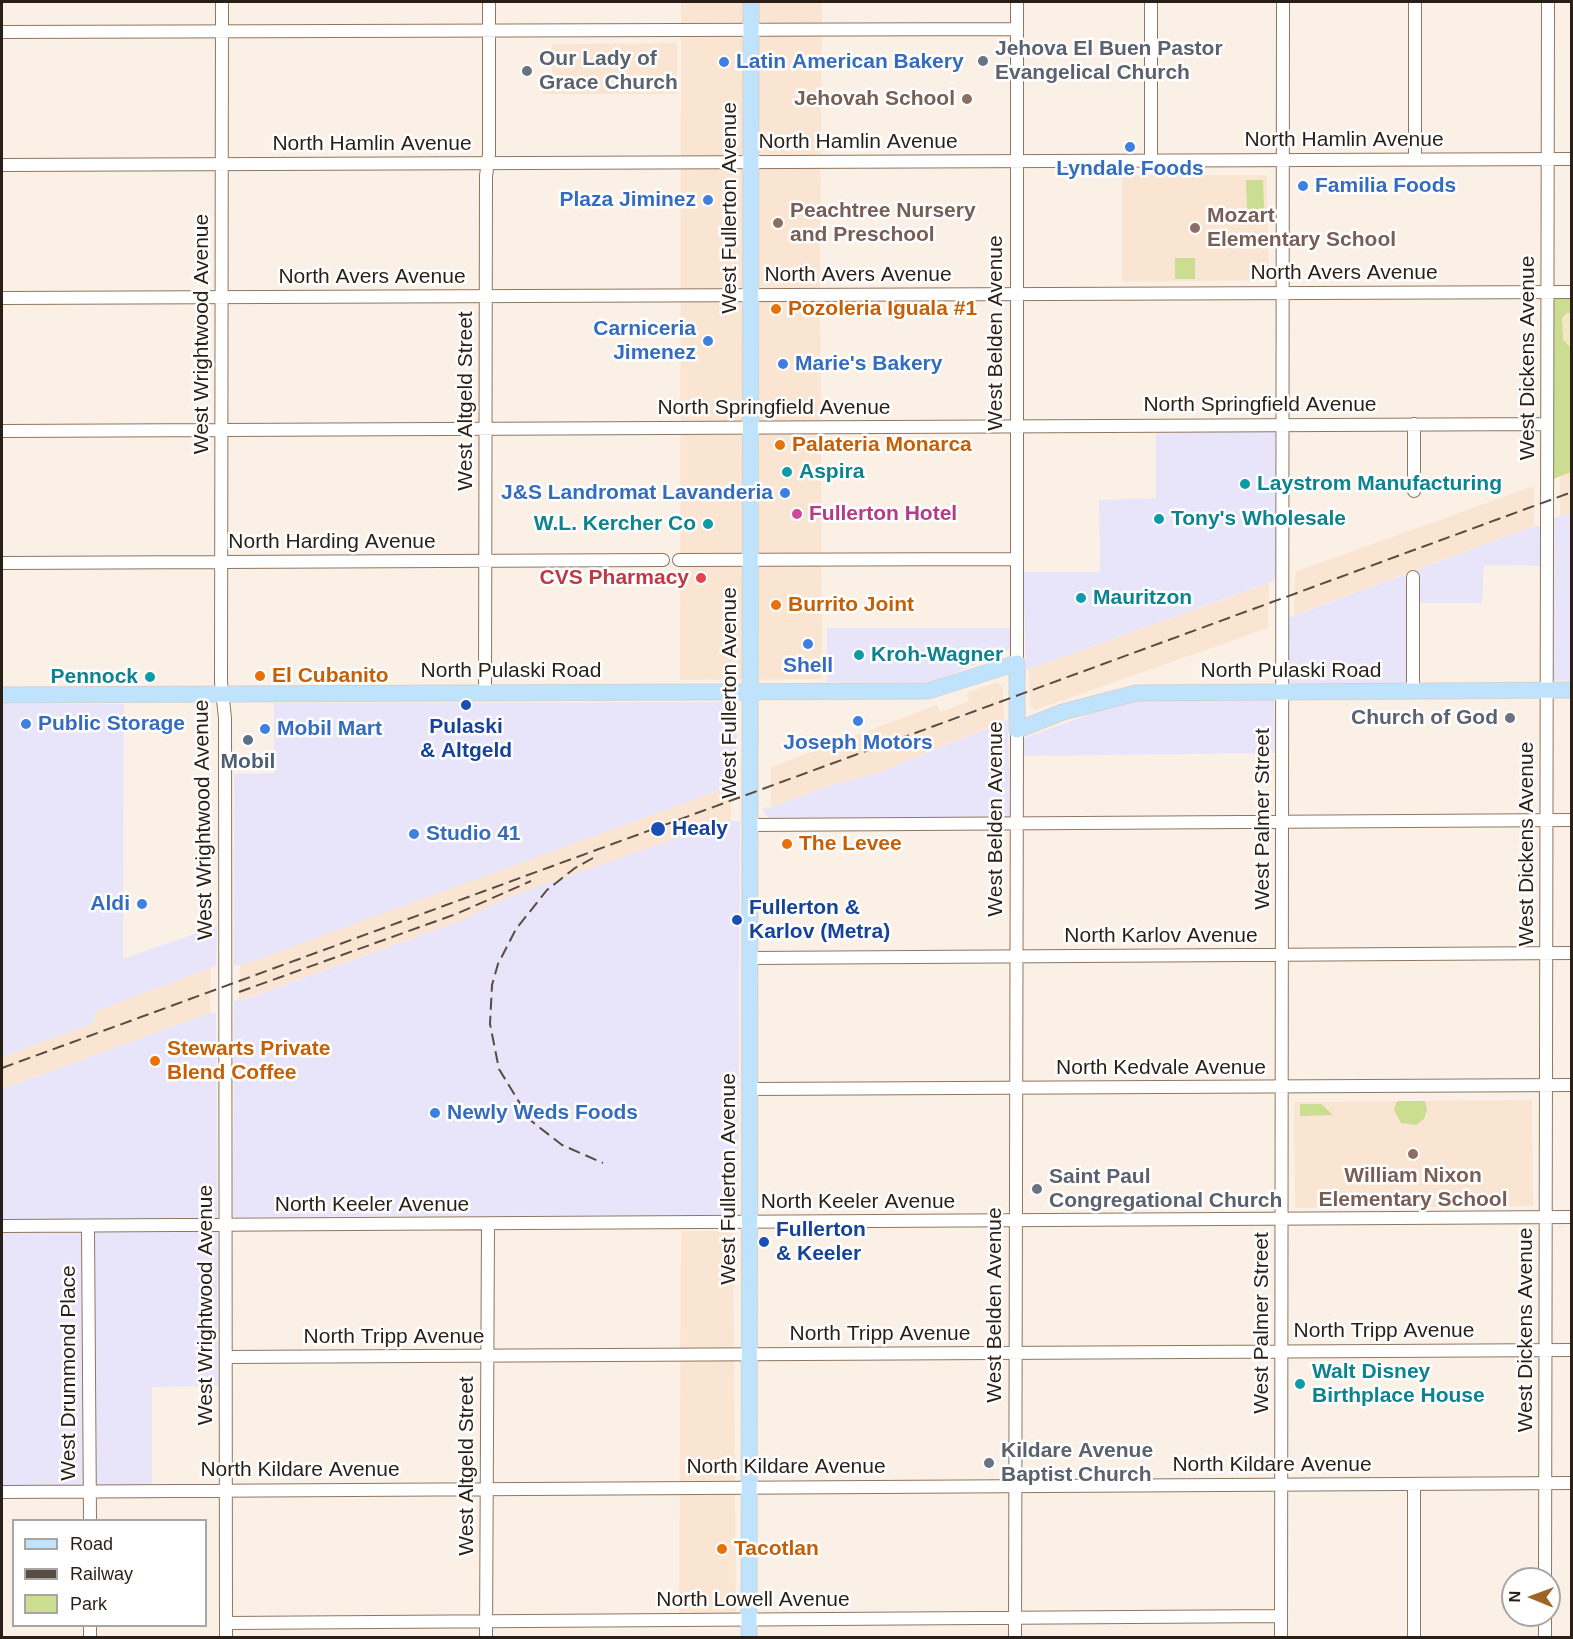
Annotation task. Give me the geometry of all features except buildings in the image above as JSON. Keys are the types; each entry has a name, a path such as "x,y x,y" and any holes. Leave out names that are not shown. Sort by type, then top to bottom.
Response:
{"main road":[{"name":"West Fullerton Avenue","path":"749,1638 752,2"},
{"name":"North Pulaski Road","path":"2,696 928,691 1017,663"},
{"name":"West Belden Avenue","path":"1017,663 1017,730"},
{"name":"North Pulaski Road","path":"1017,730 1063,712 1136,693 1572,690"}],"street":[{"name":"West Wrightwood Avenue","path":"222,2 221,562 226,1638"},
{"name":"West Altgeld Street","path":"485,692 489,2"},
{"name":"West Belden Avenue","path":"1017,2 1017,663"},
{"path":"1151,2 1151,160"},
{"name":"West Palmer Street","path":"1281,1638 1283,2"},
{"path":"1414,159 1415,2"},
{"name":"West Dickens Avenue","path":"1545,1567 1548,2"},
{"path":"2,32 1017,29"},
{"name":"North Hamlin Avenue","path":"2,165 1572,159"},
{"name":"North Avers Avenue","path":"2,298 1572,292"},
{"path":"1413,491 1414,424"},
{"name":"North Springfield Avenue","path":"2,431 1547,424"},
{"path":"679,560 1017,559"},
{"name":"North Harding Avenue","path":"2,563 663,560"},
{"path":"1413,577 1413,691"},
{"name":"West Belden Avenue","path":"1015,1638 1017,730"},
{"path":"750,825 1572,820"},
{"name":"North Karlov Avenue","path":"751,958 1572,953"},
{"name":"North Kedvale Avenue","path":"750,1089 1572,1085"},
{"name":"North Keeler Avenue","path":"2,1226 1572,1217"},
{"name":"West Altgeld Street","path":"486,1638 488,1224"},
{"name":"West Drummond Place","path":"88,1226 90,1519"},
{"name":"North Tripp Avenue","path":"225,1357 1572,1350"},
{"path":"1414,1484 1414,1638"},
{"name":"North Kildare Avenue","path":"2,1492 1572,1484"},
{"name":"North Lowell Avenue","path":"226,1623 1281,1616"}],"shaded area":[{"path":"681,2 822,2 820,251 822,679 680,680"},
{"path":"677,43 677,94 543,94 543,86 552,85 552,44"},
{"name":"Mozart Elementary School","path":"1122,175 1267,175 1269,280 1122,282"},
{"path":"1275,430 1276,580 1026,670 1023,572 1100,572 1099,500 1156,498 1156,433"},
{"path":"1571,472 1571,513 1560,517 1560,476"},
{"path":"1534,486 1534,526 1294,615 1295,572"},
{"path":"1571,513 1571,681 1552,680 1553,518"},
{"path":"1534,526 1541,526 1540,566 1484,565 1482,603 1417,603 1418,685 1288,683 1288,618"},
{"path":"1269,583 1268,628 1035,710 1030,706 1029,669"},
{"path":"827,628 1010,628 1010,650 930,683 827,682"},
{"path":"997,682 1003,688 1004,721 875,774 835,784 771,807 771,767 937,705 940,712 969,701 967,693"},
{"path":"1129,700 1274,700 1276,753 1024,756 1024,738"},
{"path":"736,702 738,775 725,780 725,788 242,965 234,965 234,774 274,773 274,703"},
{"path":"2,704 124,704 123,959 217,926 216,966 96,1011 93,1023 2,1057"},
{"path":"1008,720 1010,817 769,818 764,813 763,808 835,784 875,774"},
{"path":"732,777 731,821 511,897 460,921 239,1001 240,965 725,788 725,780"},
{"path":"727,821 740,821 738,1215 233,1217 234,1001 246,999 460,921 511,896"},
{"path":"211,968 210,1013 2,1089 2,1057 93,1023 96,1011"},
{"path":"210,1013 216,1013 218,1386 152,1387 152,1499 2,1497 2,1089"},
{"name":"William Nixon Elementary School","path":"1532,1100 1533,1206 1295,1208 1294,1102"},
{"path":"681,1231 733,1231 736,1616 679,1615"},
{"path":"471,1636 471,1638 241,1637"}],"green space":[{"path":"1246,180 1263,180 1264,209 1247,209"},
{"path":"1175,258 1195,258 1195,279 1175,279"},
{"path":"1571,298 1571,472 1553,479 1553,304 1554,299"},
{"path":"1397,1101 1425,1101 1427,1110 1424,1119 1416,1125 1401,1123 1394,1110"},
{"path":"1300,1104 1321,1104 1333,1115 1300,1116"}],"sand":[{"path":"1567,313 1571,313 1571,348 1563,340 1562,318"}],"railway":[{"path":"2,1068 1572,492"},
{"path":"593,858 575,868 547,890 516,929 498,964 492,985 490,1024 499,1069 530,1120 562,1145 603,1163"},
{"path":"239,992 456,914 531,881"}],"place":[{"name":"Jehova El Buen Pastor Evangelical Church","path":"983,61"},
{"name":"Latin American Bakery","path":"724,62"},
{"name":"Our Lady of Grace Church","path":"527,71"},
{"name":"Jehovah School","path":"967,99"},
{"name":"Lyndale Foods","path":"1130,147"},
{"name":"Familia Foods","path":"1303,186"},
{"name":"Plaza Jiminez","path":"708,200"},
{"name":"Peachtree Nursery and Preschool","path":"778,223"},
{"name":"Mozart Elementary School","path":"1195,228"},
{"name":"Pozoleria Iguala #1","path":"776,309"},
{"name":"Carniceria Jimenez","path":"708,341"},
{"name":"Marie's Bakery","path":"783,364"},
{"name":"Palateria Monarca","path":"780,445"},
{"name":"Aspira","path":"787,472"},
{"name":"Laystrom Manufacturing","path":"1245,484"},
{"name":"J&S Landromat Lavanderia","path":"785,493"},
{"name":"Fullerton Hotel","path":"797,514"},
{"name":"Tony's Wholesale","path":"1159,519"},
{"name":"W.L. Kercher Co","path":"708,524"},
{"name":"CVS Pharmacy","path":"701,578"},
{"name":"Mauritzon","path":"1081,598"},
{"name":"Burrito Joint","path":"776,605"},
{"name":"Shell","path":"808,644"},
{"name":"Kroh-Wagner","path":"859,655"},
{"name":"El Cubanito","path":"260,676"},
{"name":"Pennock","path":"150,677"},
{"name":"Pulaski & Altgeld","path":"466,705"},
{"name":"Church of God","path":"1510,718"},
{"name":"Joseph Motors","path":"858,721"},
{"name":"Public Storage","path":"26,724"},
{"name":"Mobil Mart","path":"265,729"},
{"name":"Mobil","path":"248,740"},
{"name":"Healy","path":"658,829"},
{"name":"Studio 41","path":"414,834"},
{"name":"The Levee","path":"787,844"},
{"name":"Aldi","path":"142,904"},
{"name":"Fullerton & Karlov (Metra)","path":"737,920"},
{"name":"Stewarts Private Blend Coffee","path":"155,1061"},
{"name":"Newly Weds Foods","path":"435,1113"},
{"name":"William Nixon Elementary School","path":"1413,1154"},
{"name":"Saint Paul Congregational Church","path":"1037,1189"},
{"name":"Fullerton & Keeler","path":"764,1242"},
{"name":"Walt Disney Birthplace House","path":"1300,1384"},
{"name":"Kildare Avenue Baptist Church","path":"989,1463"},
{"name":"Tacotlan","path":"722,1549"}]}
